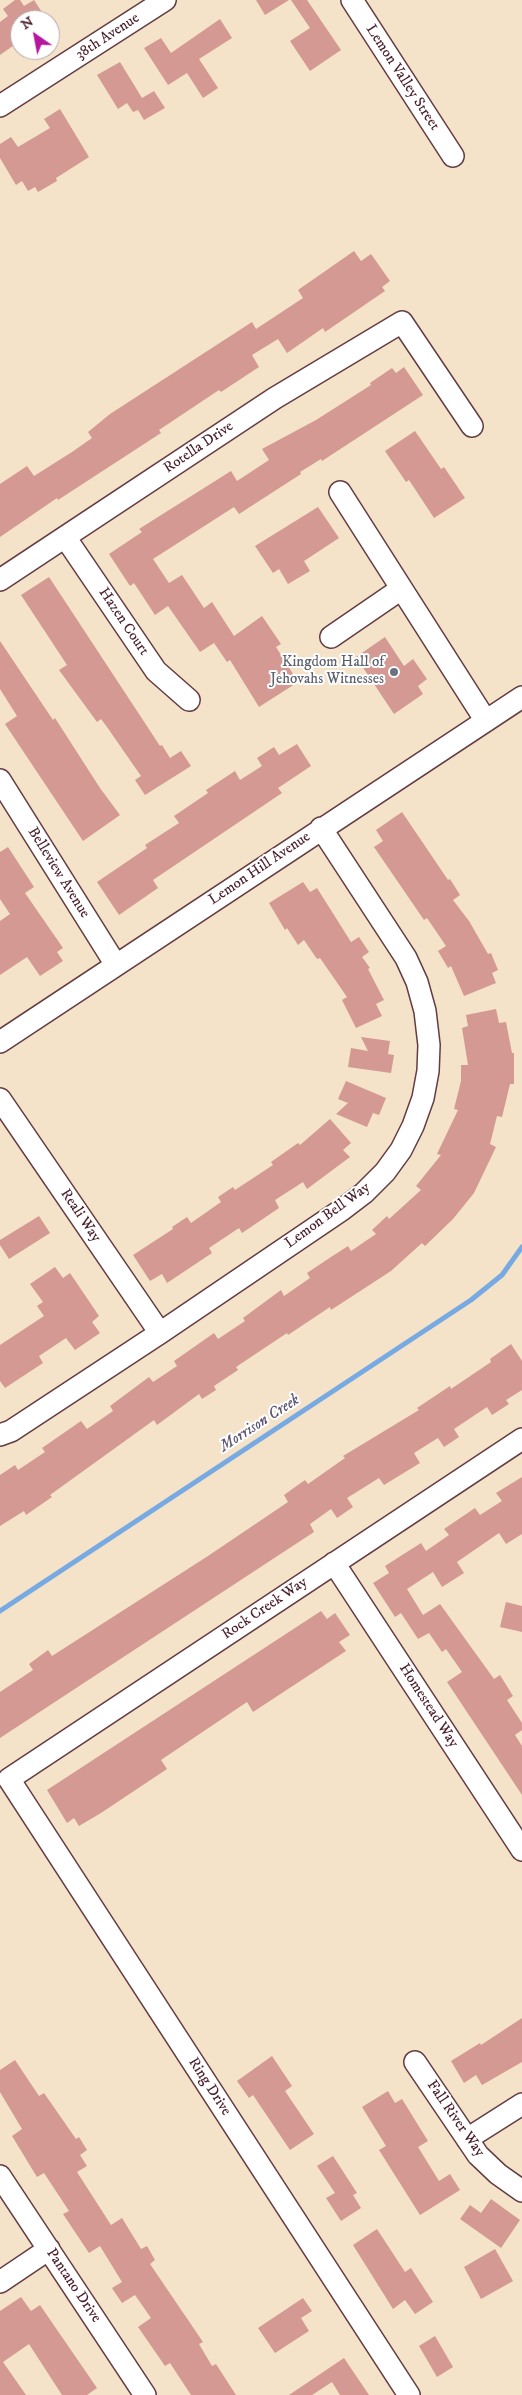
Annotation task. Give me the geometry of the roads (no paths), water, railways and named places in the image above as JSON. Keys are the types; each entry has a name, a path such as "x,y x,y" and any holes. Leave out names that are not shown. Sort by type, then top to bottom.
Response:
{"street":[{"name":"38th Avenue","path":"0,106 165,0"},
{"name":"Lemon Valley Street","path":"352,0 453,156"},
{"name":"Rotella Drive","path":"0,580 275,398 402,322 472,426"},
{"path":"340,492 486,721"},
{"name":"Hazen Court","path":"66,537 156,670 189,700"},
{"path":"331,637 402,589"},
{"name":"Lemon Hill Avenue","path":"0,1042 522,697"},
{"name":"Belleview Avenue","path":"3,792 116,965"},
{"name":"Lemon Bell Way","path":"0,1435 11,1431 160,1333 364,1193 385,1172 401,1150 413,1126 423,1098 428,1071 429,1045 425,1011 417,982 406,958 322,828"},
{"name":"Reali Way","path":"0,1099 160,1333"},
{"name":"Rock Creek Way","path":"9,1779 522,1439"},
{"name":"Homestead Way","path":"334,1563 522,1850"},
{"name":"Ring Drive","path":"9,1779 409,2395"},
{"name":"Fall River Way","path":"416,2062 478,2155 498,2174 522,2191"},
{"path":"466,2139 522,2104"},
{"name":"Pantano Drive","path":"0,2176 145,2395"},
{"path":"0,2282 48,2249"}],"waterway":[{"name":"Morrison Creek","path":"0,1611 471,1300 502,1275 522,1247"}],"place":[{"name":"Kingdom Hall of Jehovahs Witnesses","path":"394,672"}]}
